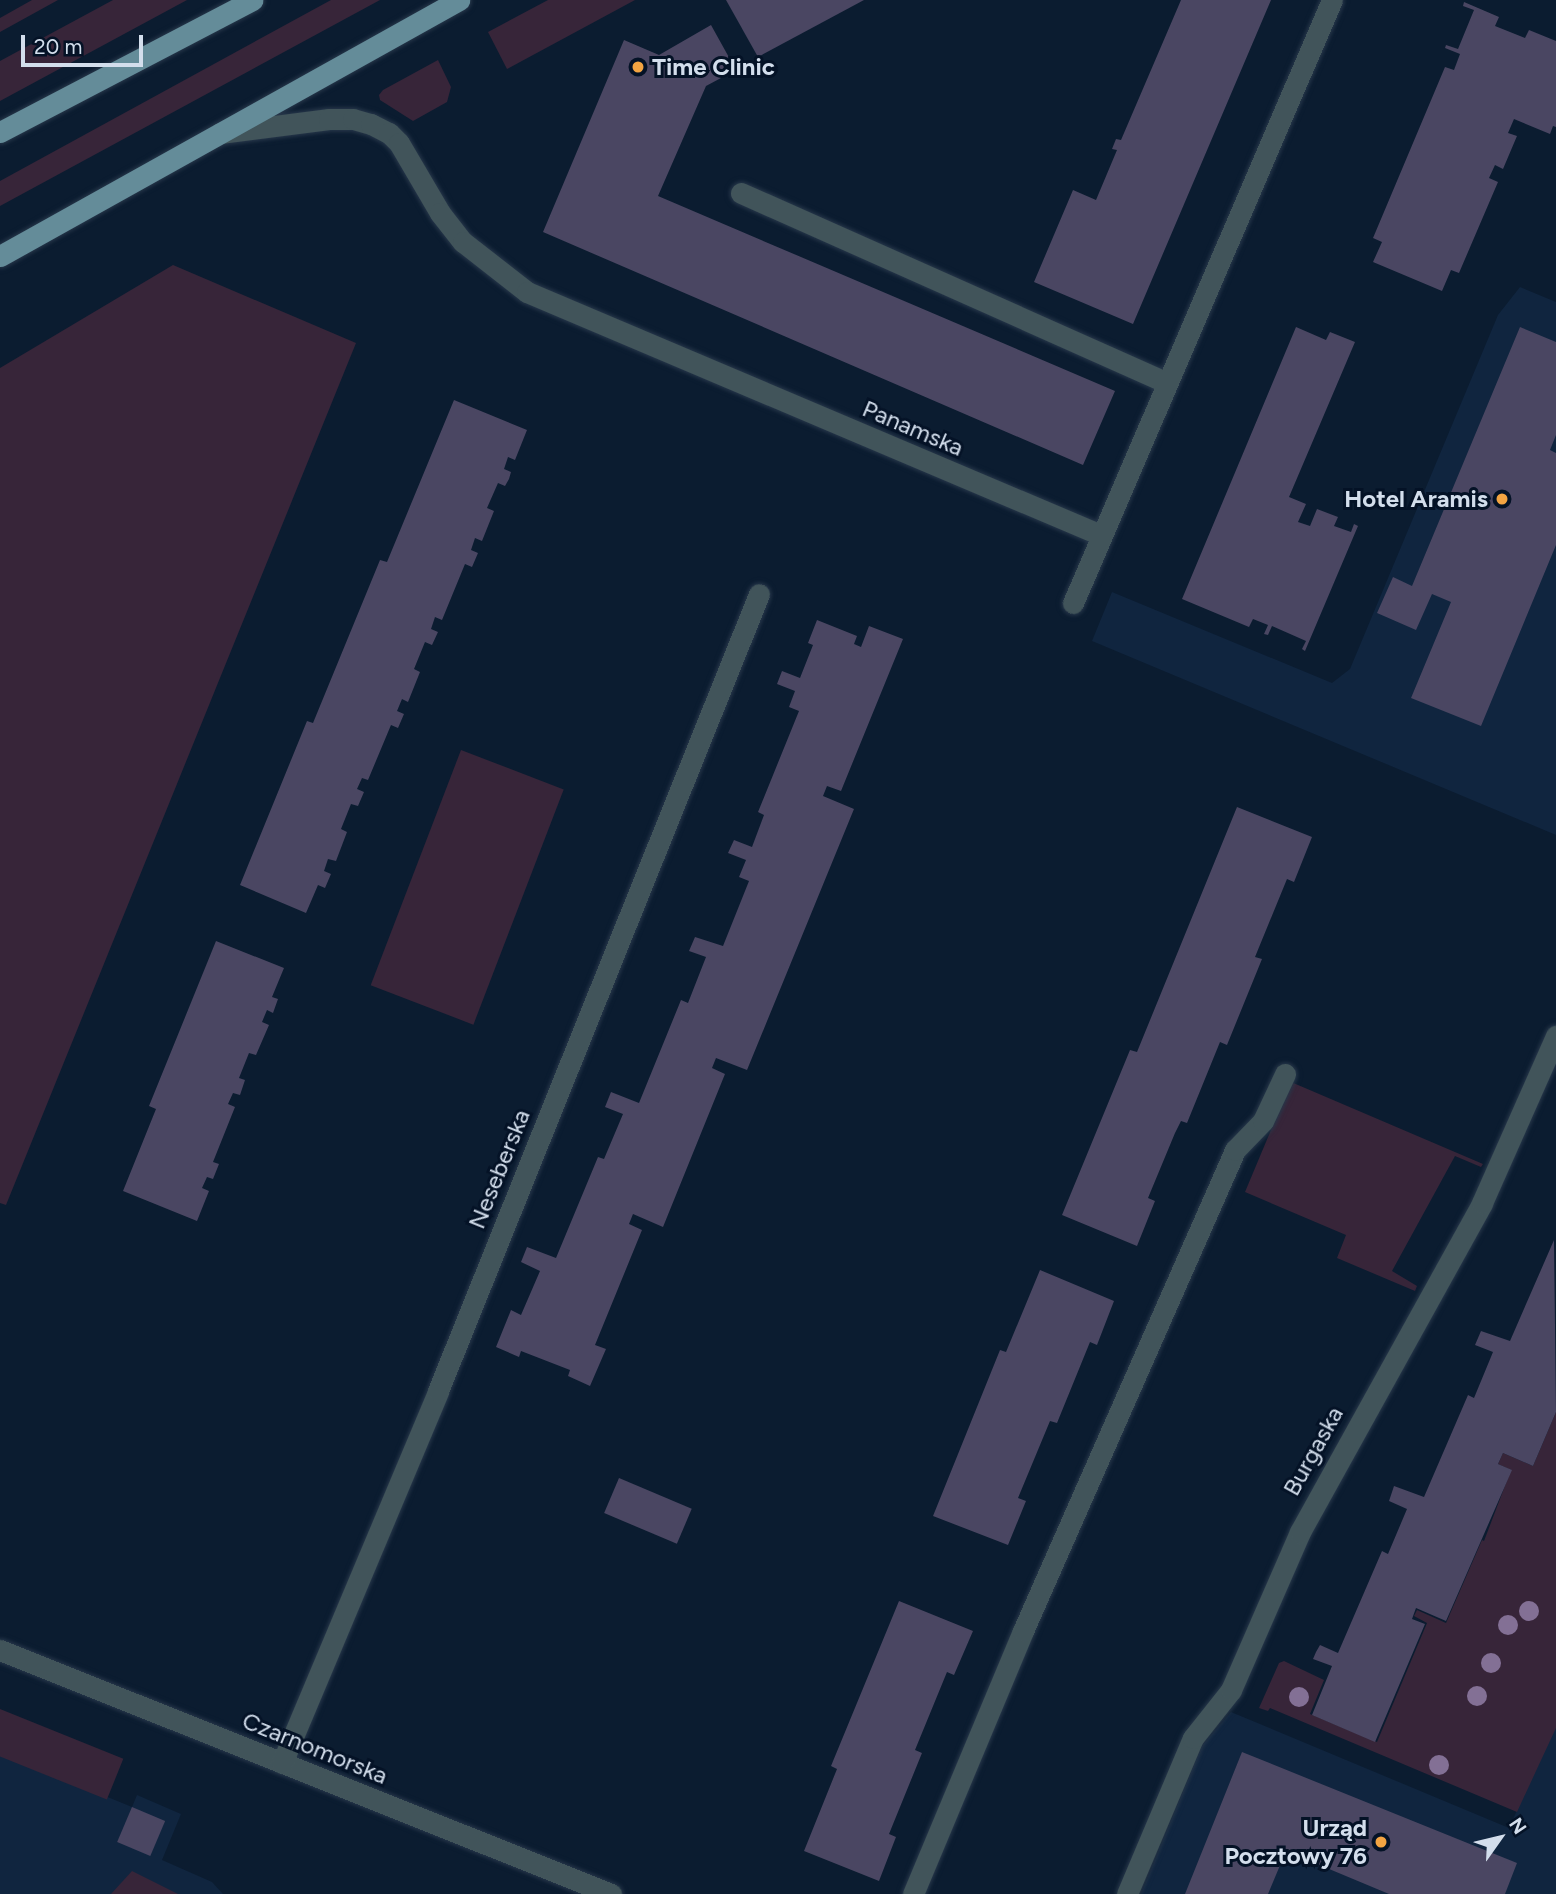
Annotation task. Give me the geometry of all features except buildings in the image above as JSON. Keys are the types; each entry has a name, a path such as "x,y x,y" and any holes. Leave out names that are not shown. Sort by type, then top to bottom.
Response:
{"main road":[{"path":"0,132 253,0"},
{"path":"0,256 459,0"}],"street":[{"path":"1073,603 1332,0"},
{"name":"Panamska","path":"218,134 329,119 353,119 371,124 389,133 399,143 440,213 463,243 527,292 1101,536"},
{"path":"741,193 1167,383"},
{"name":"Neseberska","path":"282,1763 438,1391 759,594"},
{"name":"Burgaska","path":"1127,1894 1193,1738 1231,1690 1300,1532 1482,1203 1556,1036"},
{"path":"913,1894 1023,1631 1235,1150 1264,1121 1285,1074"},
{"name":"Czarnomorska","path":"0,1650 599,1892"}],"shaded area":[{"path":"32,0 58,0 0,32 0,18"},
{"path":"113,0 187,0 0,101 0,61"},
{"path":"331,0 380,0 0,206 0,181"},
{"path":"548,0 635,0 507,69 488,32"},
{"path":"438,60 451,87 447,102 413,121 380,100 379,95 383,90"},
{"path":"173,265 356,343 6,1205 0,1203 0,368"},
{"path":"1520,287 1556,302 1556,835 1092,641 1112,592 1332,683 1350,669 1498,315"},
{"path":"461,750 564,789 473,1025 371,985"},
{"path":"1291,1082 1483,1164 1481,1167 1455,1156 1392,1271 1417,1286 1415,1291 1337,1258 1346,1235 1245,1192"},
{"path":"1556,1412 1556,1728 1517,1812 1270,1708 1268,1711 1259,1708 1279,1663 1284,1661 1324,1680 1310,1714 1377,1742 1427,1623 1414,1616 1417,1610 1446,1623 1482,1540 1484,1541 1511,1470 1498,1464 1503,1453 1533,1466"},
{"path":"0,1709 123,1759 107,1800 0,1756"},
{"path":"1231,1712 1509,1828 1556,1724 1556,1894 1141,1894 1202,1746"},
{"path":"0,1753 132,1807 137,1795 181,1814 162,1860 212,1882 223,1894 0,1894"},
{"path":"132,1871 178,1894 111,1894"}],"place":[{"name":"Time Clinic","path":"638,67"},
{"name":"Hotel Aramis","path":"1502,499"},
{"name":"Urząd Pocztowy 76","path":"1381,1842"}]}
